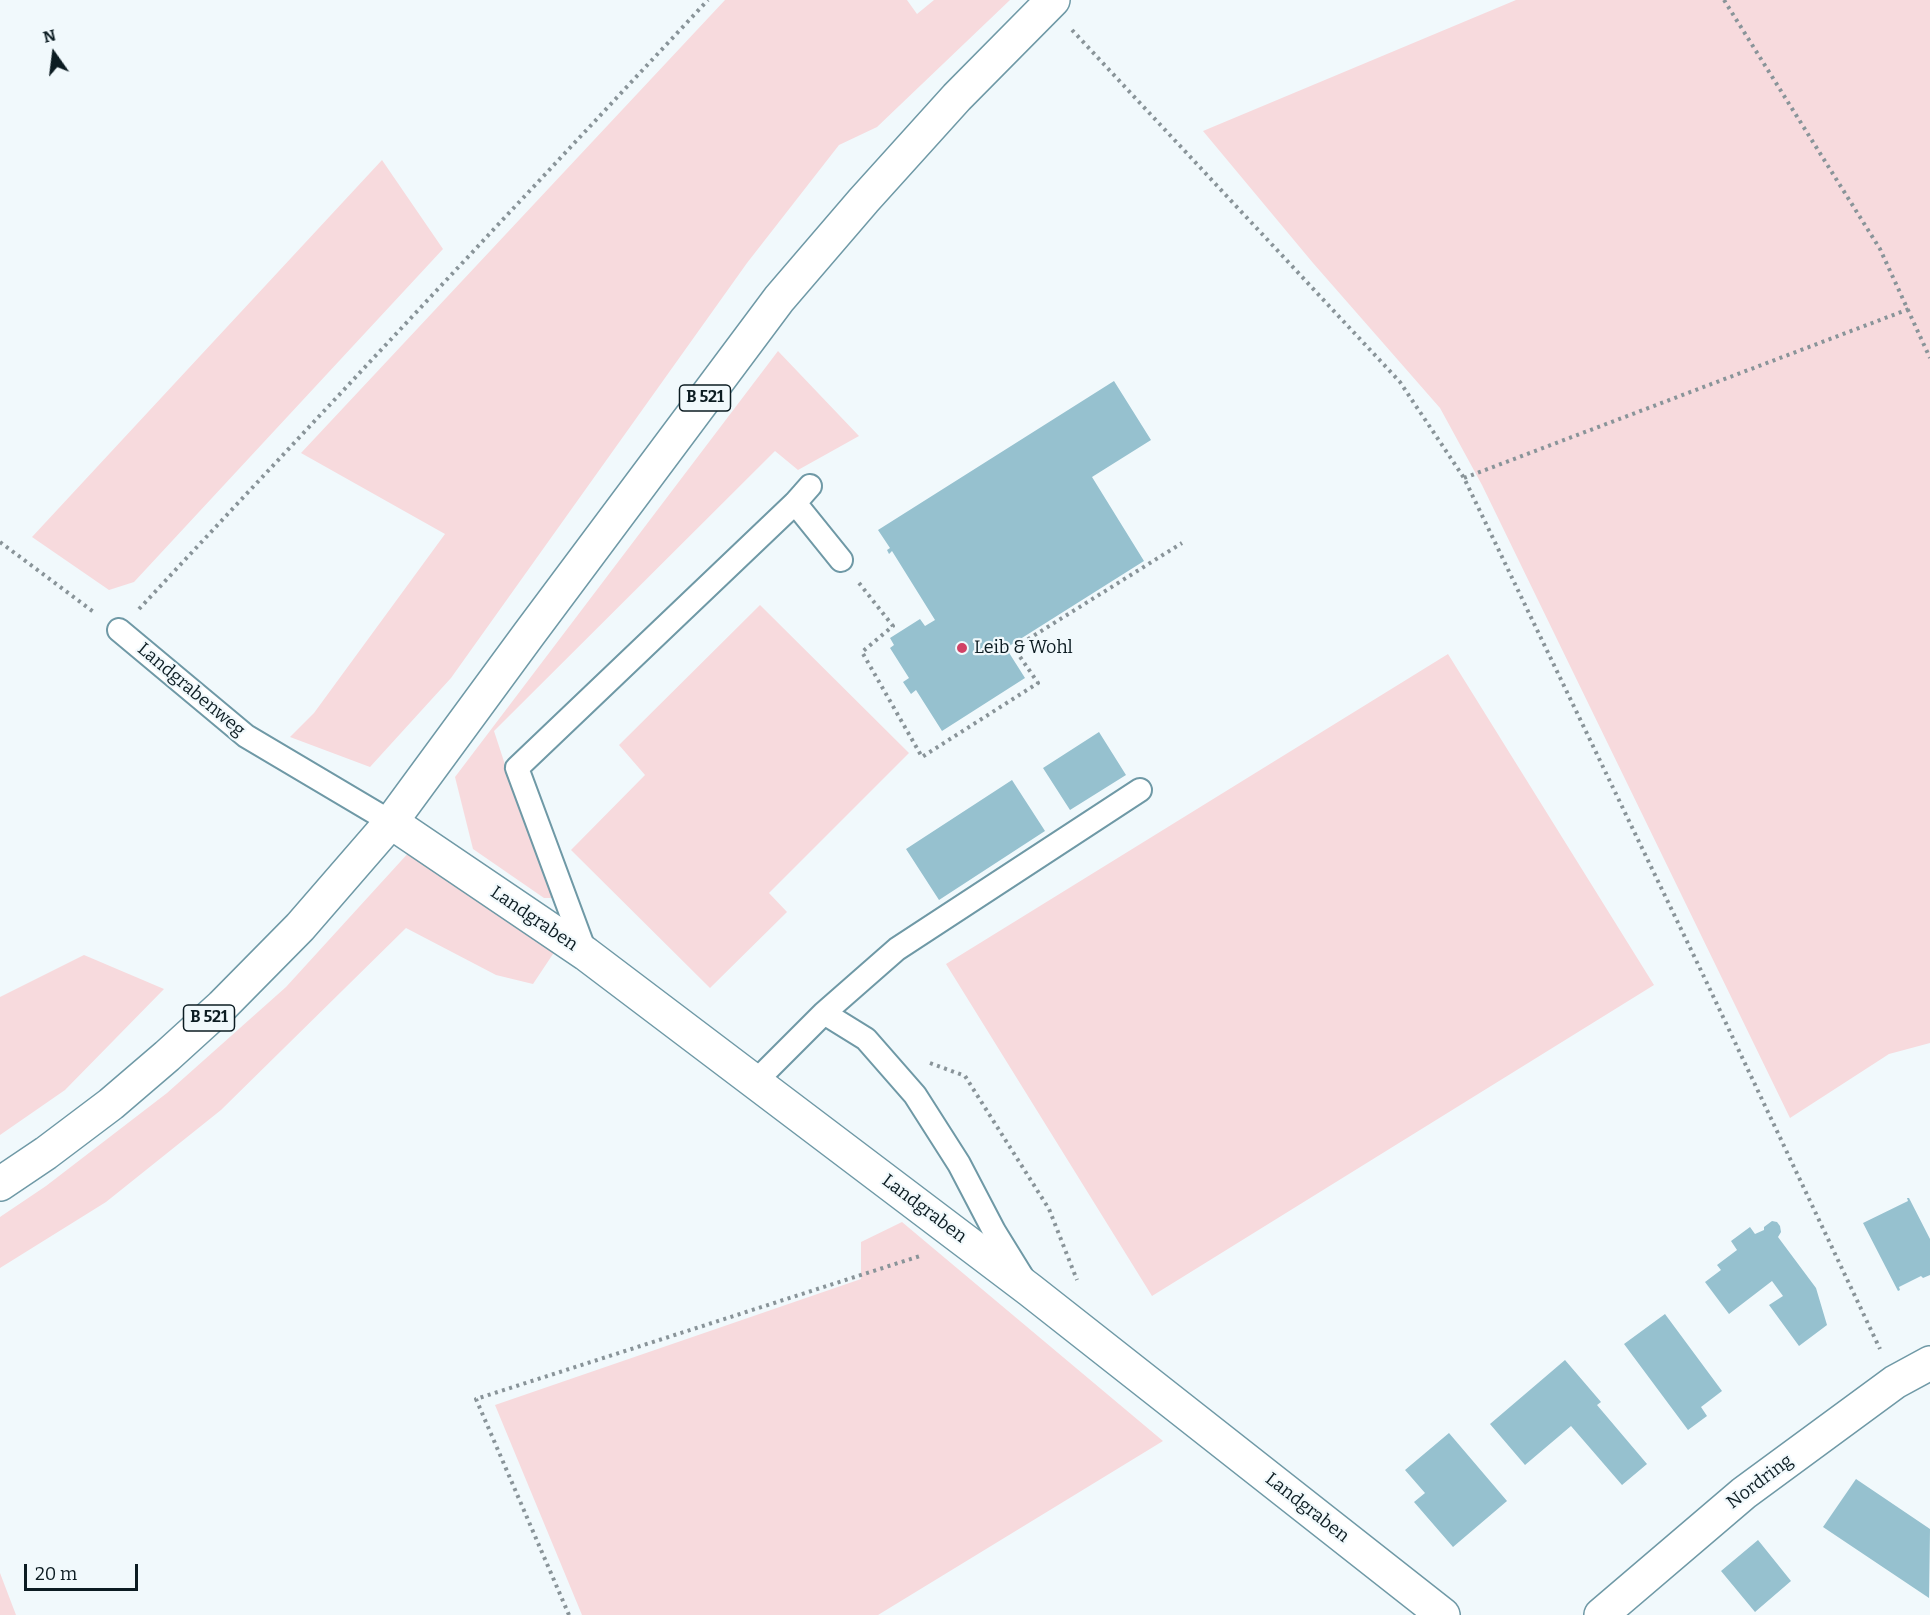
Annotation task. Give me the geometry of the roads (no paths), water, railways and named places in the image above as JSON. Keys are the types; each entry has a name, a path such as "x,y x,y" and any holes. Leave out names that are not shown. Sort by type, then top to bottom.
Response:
{"street":[{"name":"B 521","path":"0,1184 111,1104 222,1006 300,927 391,822 779,299 957,97 1050,2"},
{"name":"Landgraben","path":"391,822 586,954 1030,1290 1443,1615"},
{"name":"Nordring","path":"1601,1615 1744,1493 1895,1382 1930,1363"}],"lane":[{"path":"586,954 517,768 795,503 810,486"},
{"path":"795,503 841,560"},
{"name":"Landgrabenweg","path":"119,630 246,736 391,822"},
{"path":"755,1082 824,1013 897,949 1140,790"},
{"path":"824,1013 866,1039 915,1095 959,1164 994,1231 1030,1290"}],"place":[{"name":"Leib & Wohl","path":"962,648"}]}
